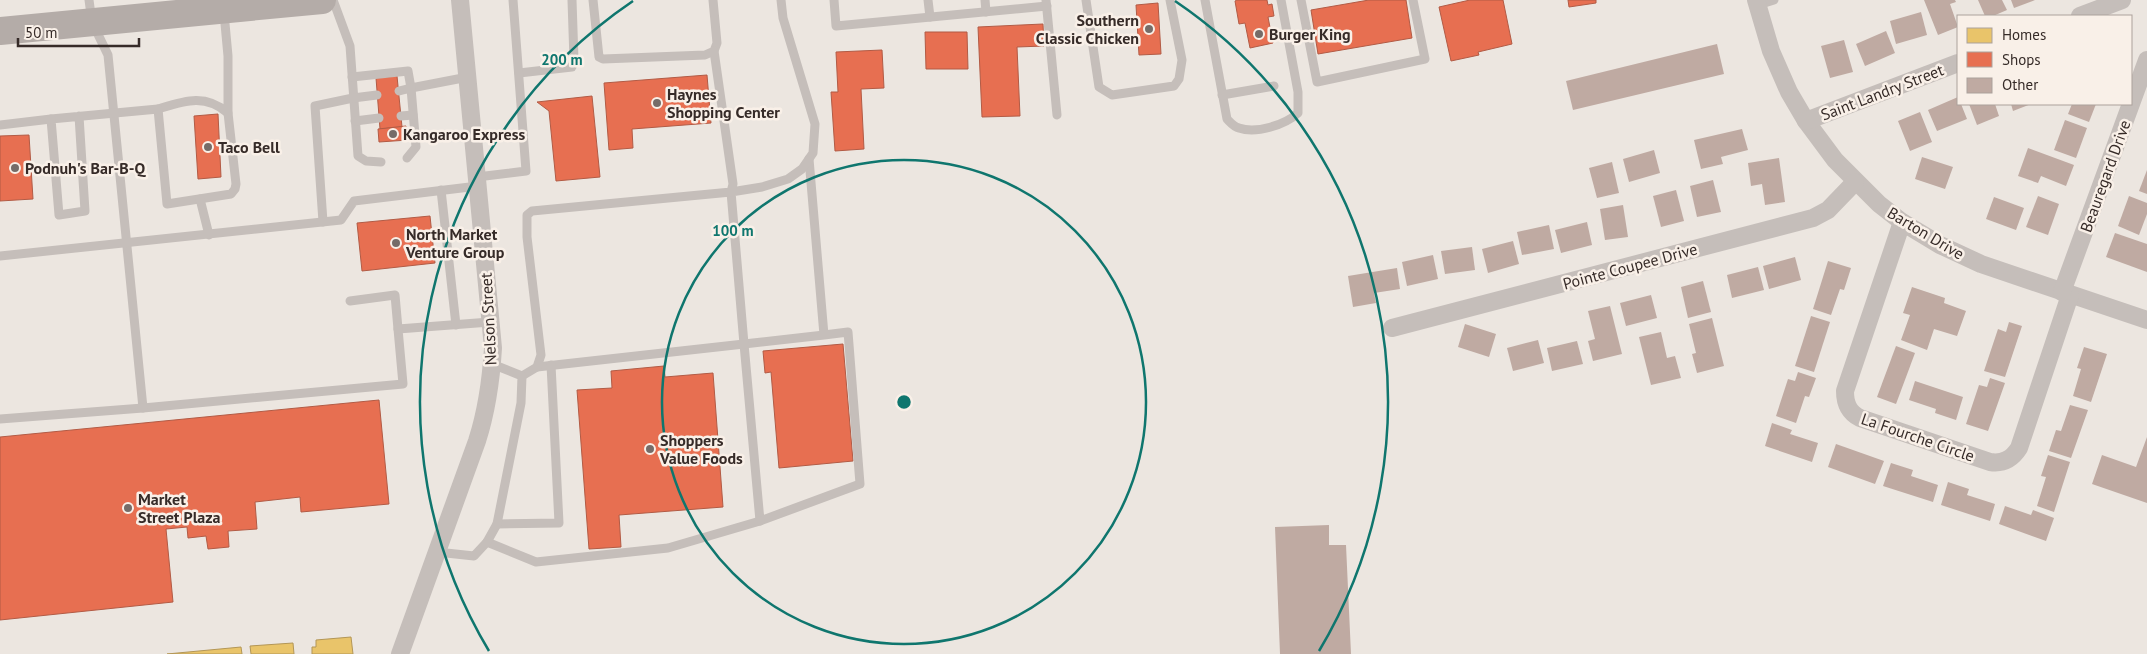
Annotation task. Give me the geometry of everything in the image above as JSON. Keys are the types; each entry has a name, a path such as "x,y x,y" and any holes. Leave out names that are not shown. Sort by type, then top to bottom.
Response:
{"main road":[{"path":"0,31 91,11 224,10 322,0"}],"street":[{"name":"Nelson Street","path":"400,654 484,419 491,384 490,322 460,0"},
{"path":"2083,15 2122,0"},
{"name":"Barton Drive","path":"1763,2 1777,65 1789,92 1806,121 1835,160 1855,182 1902,222 1940,245 1981,264 2147,320"},
{"name":"Beauregard Drive","path":"2132,103 2147,60"},
{"name":"Saint Landry Street","path":"1806,121 1957,63"},
{"name":"Beauregard Drive","path":"2066,293 2131,105"},
{"name":"Pointe Coupee Drive","path":"1392,328 1813,218 1828,210 1855,182"},
{"name":"La Fourche Circle","path":"1902,222 1845,391 1845,401 1848,407 1860,418 1990,462 1997,463 2007,460 2019,448 2066,293"}],"lane":[{"path":"333,0 350,46 358,156 366,161 381,162"},
{"path":"0,256 340,220 354,201 441,190 526,171 513,0"},
{"path":"518,74 572,67 574,60 572,0"},
{"path":"592,0 598,57 603,60 705,55 714,51"},
{"path":"713,0 717,43 714,51 733,184 731,192 760,521"},
{"path":"537,367 541,355 527,237 527,215 532,211 731,192 762,187 788,179 802,169 813,153 814,124 783,18 781,0"},
{"path":"834,0 836,26 986,12 1047,3 1057,115"},
{"path":"928,0 930,17"},
{"path":"985,0 986,12"},
{"path":"1086,0 1099,87 1112,95 1174,86 1179,79 1182,60 1170,0"},
{"path":"1205,0 1226,119 1238,128 1256,130 1290,120 1298,113 1298,92 1282,0"},
{"path":"1301,0 1317,82 1425,59 1413,0"},
{"path":"158,109 167,204 230,194 235,190 236,184 228,113 228,56 224,10"},
{"path":"91,11 108,55 143,408"},
{"path":"352,77 408,71 416,147 407,158"},
{"path":"399,91 468,76"},
{"path":"1222,95 1274,86"},
{"path":"323,222 315,106 377,95"},
{"path":"0,125 158,109 191,99 204,100 220,106 228,113"},
{"path":"401,116 413,115"},
{"path":"51,119 59,215 85,211 79,116"},
{"path":"355,120 379,118"},
{"path":"809,159 824,335"},
{"path":"441,190 456,325"},
{"path":"200,199 209,235"},
{"path":"0,419 403,384 395,295 350,301"},
{"path":"398,329 490,322"},
{"path":"487,542 536,562 668,548 760,521 860,484 848,332 551,365 537,367 522,376"},
{"path":"492,364 522,376"},
{"path":"497,524 559,523 551,365"},
{"path":"437,552 474,556 487,542 497,524 522,403 522,376"}],"building: Homes":[{"path":"351,637 353,654 312,654 312,647 316,647 316,640"},
{"path":"293,643 294,654 251,654 250,646"},
{"path":"241,647 242,654 167,654"}],"building: Shops":[{"name":"Burger King","path":"1267,0 1268,5 1272,4 1274,16 1268,17 1273,43 1250,48 1245,23 1239,24 1235,1"},
{"path":"1369,0 1406,0 1412,38 1318,54 1311,10"},
{"path":"1470,0 1503,0 1512,44 1478,52 1479,55 1451,61 1439,7"},
{"path":"1568,0 1596,0 1596,3 1569,7"},
{"name":"Southern Classic Chicken","path":"1158,3 1161,54 1139,55 1136,5"},
{"path":"1043,24 1044,46 1017,47 1020,116 982,117 978,27"},
{"path":"925,32 967,32 968,69 926,69"},
{"path":"882,50 884,88 861,89 864,149 835,151 831,92 838,92 836,52"},
{"name":"Haynes Shopping Center","path":"707,75 711,123 632,129 633,148 609,150 604,83"},
{"path":"397,76 402,127 380,129 376,78"},
{"path":"592,96 600,177 556,181 549,111 537,102"},
{"name":"Taco Bell","path":"218,114 221,177 198,179 194,116"},
{"name":"Kangaroo Express","path":"406,126 408,140 379,142 378,129"},
{"name":"Podnuh's Bar-B-Q","path":"29,135 33,199 0,201 0,136"},
{"name":"North Market Venture Group","path":"430,216 435,263 362,271 357,223"},
{"path":"843,344 853,461 779,468 771,372 765,373 763,351"},
{"name":"Shoppers Value Foods","path":"664,366 665,377 713,373 723,507 619,515 621,547 589,549 577,390 612,388 611,371"},
{"name":"Market Street Plaza","path":"379,400 389,504 301,512 300,497 255,502 257,529 228,531 229,547 208,549 206,536 188,538 187,527 166,529 173,602 0,620 0,437"}],"building: Other":[{"path":"1924,0 1955,0 1956,2 1950,4 1957,27 1938,35"},
{"path":"1978,0 2002,0 2007,10 1995,15 1985,15"},
{"path":"2011,0 2035,0 2014,8"},
{"path":"1921,12 1927,35 1896,44 1890,21"},
{"path":"1886,31 1895,53 1865,66 1856,44"},
{"path":"1844,40 1853,72 1830,78 1821,46"},
{"path":"1717,44 1724,74 1573,110 1566,81"},
{"path":"1957,97 1957,105 1961,105 1967,119 1937,131 1928,110"},
{"path":"1969,105 1995,105 1999,116 1977,125"},
{"path":"2011,105 2028,105 2013,111"},
{"path":"2072,105 2096,105 2089,122 2068,114"},
{"path":"1920,112 1932,142 1910,151 1898,121"},
{"path":"2065,120 2087,128 2076,158 2054,150"},
{"path":"1742,129 1748,150 1721,157 1723,164 1701,169 1694,140"},
{"path":"2028,148 2074,165 2066,186 2041,176 2038,183 2018,176"},
{"path":"1654,150 1660,173 1629,182 1623,159"},
{"path":"1922,157 1953,167 1945,189 1915,179"},
{"path":"1779,158 1785,202 1765,205 1762,184 1751,186 1748,163"},
{"path":"1612,162 1619,193 1597,198 1589,168"},
{"path":"2147,170 2147,194 2139,191"},
{"path":"1713,180 1721,212 1697,217 1690,186"},
{"path":"1676,190 1684,221 1661,227 1653,196"},
{"path":"2038,196 2059,204 2048,235 2026,227"},
{"path":"2129,196 2147,203 2147,214 2139,235 2118,226"},
{"path":"1994,197 2024,208 2016,230 1986,219"},
{"path":"1623,205 1628,237 1605,240 1600,209"},
{"path":"1587,222 1592,245 1561,253 1555,230"},
{"path":"1549,225 1554,249 1522,255 1517,232"},
{"path":"2115,233 2147,244 2147,272 2106,257"},
{"path":"1513,241 1519,264 1488,273 1482,249"},
{"path":"1472,247 1475,270 1445,274 1441,251"},
{"path":"1433,255 1438,279 1407,286 1402,262"},
{"path":"1795,257 1801,280 1769,289 1763,266"},
{"path":"1828,261 1851,268 1844,290 1840,289 1831,315 1813,309"},
{"path":"1758,267 1764,290 1732,298 1727,275"},
{"path":"1397,268 1400,289 1374,293 1376,303 1353,307 1348,276"},
{"path":"1703,281 1711,312 1688,318 1681,287"},
{"path":"1912,287 1945,298 1944,303 1966,311 1957,336 1934,329 1927,350 1901,340 1910,315 1903,313"},
{"path":"1651,295 1657,318 1626,326 1620,303"},
{"path":"1610,306 1622,354 1593,361 1588,341 1595,339 1588,311"},
{"path":"1811,316 1830,322 1814,372 1795,366"},
{"path":"1712,318 1724,366 1697,373 1692,354 1696,353 1689,324"},
{"path":"2009,322 2022,326 2005,377 1984,371 1998,329 2006,332"},
{"path":"1465,324 1496,334 1489,357 1458,347"},
{"path":"1661,332 1667,358 1675,356 1681,378 1651,385 1639,337"},
{"path":"1538,340 1544,363 1513,371 1507,348"},
{"path":"1577,341 1583,364 1552,371 1547,348"},
{"path":"1896,346 1915,353 1896,404 1877,397"},
{"path":"2084,347 2107,354 2091,402 2073,396 2081,369 2077,368"},
{"path":"1798,372 1816,378 1809,397 1805,396 1796,423 1776,416 1788,379 1795,381"},
{"path":"1990,378 2005,383 1988,431 1966,424 1979,385 1987,387"},
{"path":"1915,381 1963,397 1956,420 1935,413 1936,409 1909,400"},
{"path":"2070,405 2088,410 2071,458 2049,451 2056,430 2061,431"},
{"path":"1772,423 1792,430 1790,434 1818,443 1812,462 1765,446"},
{"path":"2147,437 2147,503 2092,484 2102,455 2136,467"},
{"path":"1836,444 1884,461 1875,484 1828,467"},
{"path":"2048,455 2070,462 2054,512 2037,506 2046,477 2041,476"},
{"path":"1891,463 1913,470 1911,476 1938,485 1933,502 1883,486"},
{"path":"1948,482 1969,489 1967,495 1995,504 1990,521 1941,505"},
{"path":"2005,506 2031,515 2033,510 2054,518 2046,541 1999,524"},
{"path":"1329,525 1329,545 1346,545 1351,654 1280,654 1275,527"}],"place":[{"name":"Southern Classic Chicken","path":"1149,29"},
{"name":"Burger King","path":"1259,34"},
{"name":"Haynes Shopping Center","path":"657,103"},
{"name":"Kangaroo Express","path":"393,134"},
{"name":"Taco Bell","path":"208,147"},
{"name":"Podnuh's Bar-B-Q","path":"15,168"},
{"name":"North Market Venture Group","path":"396,243"},
{"name":"Shoppers Value Foods","path":"650,449"},
{"name":"Market Street Plaza","path":"128,508"}]}
